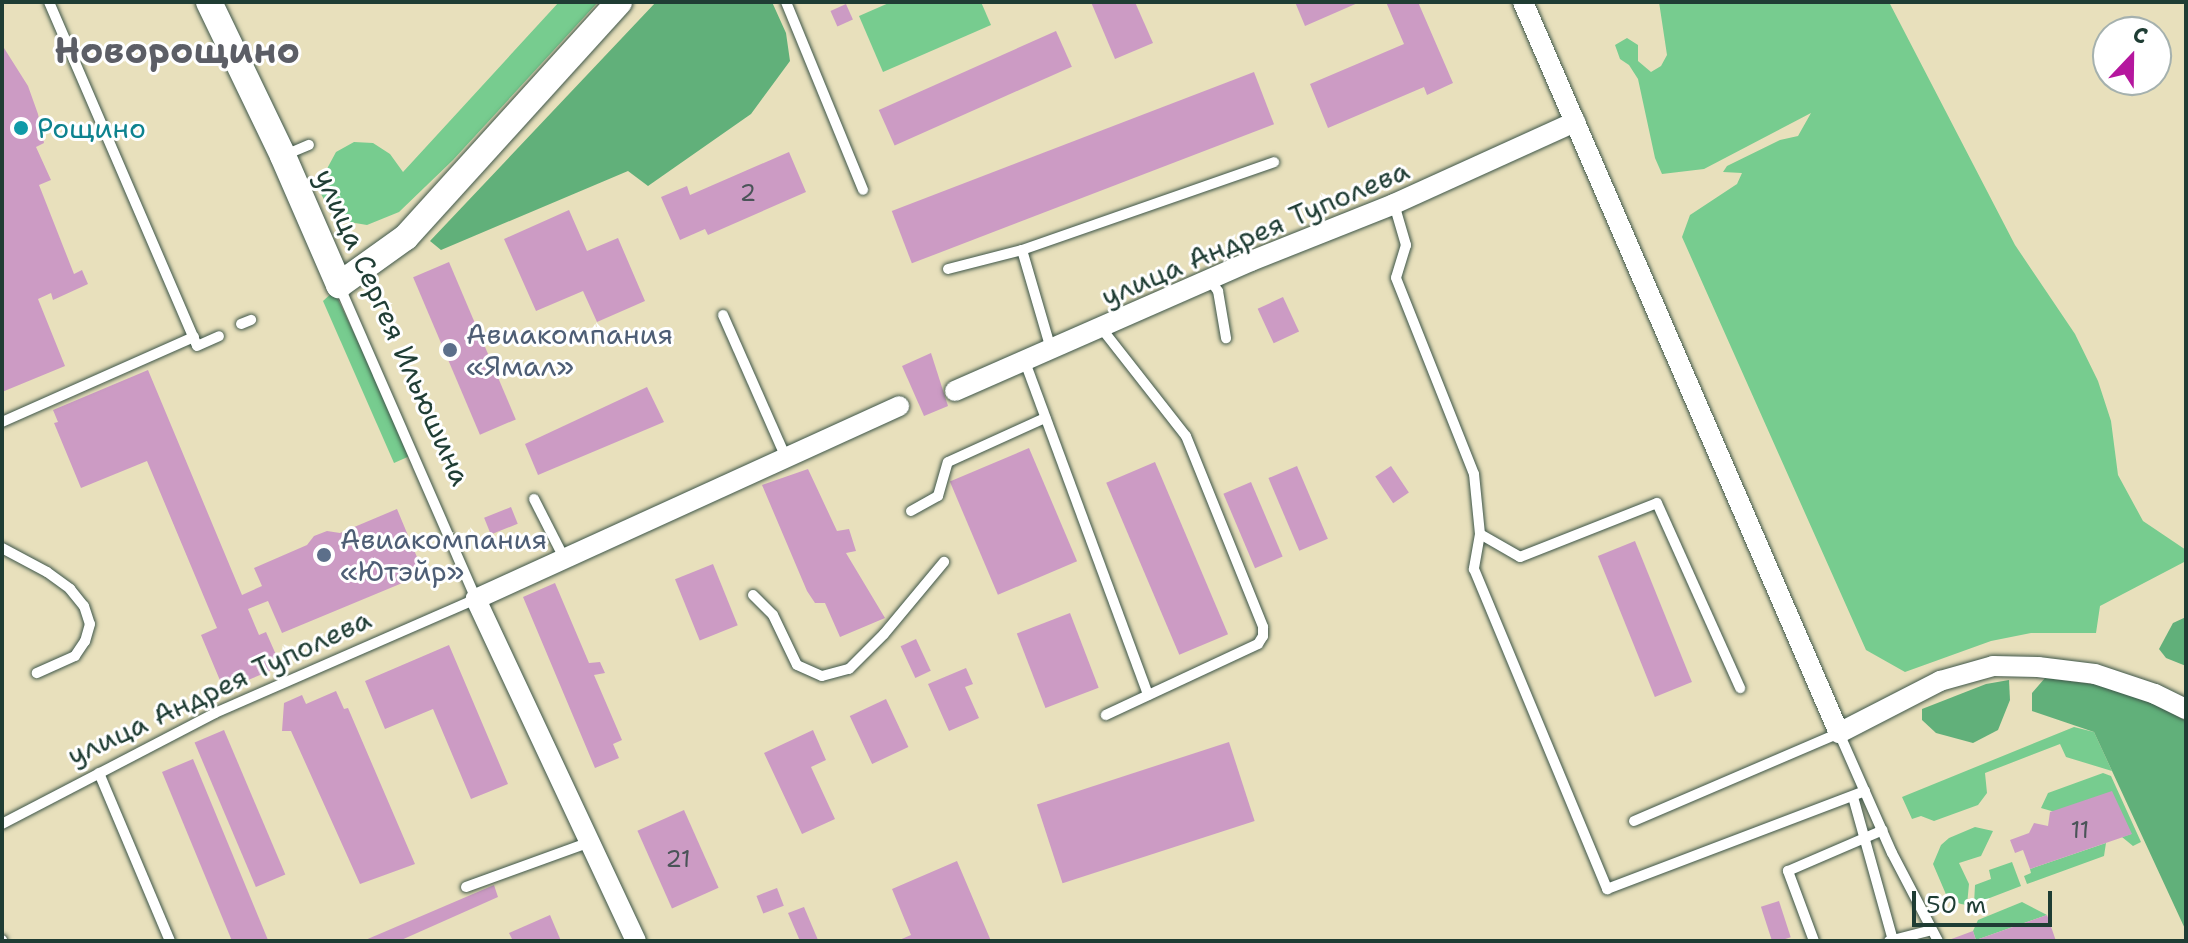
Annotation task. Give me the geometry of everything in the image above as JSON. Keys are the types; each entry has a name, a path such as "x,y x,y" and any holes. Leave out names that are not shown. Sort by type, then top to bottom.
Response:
{"street":[{"name":"улица Сергея Ильюшина","path":"209,2 283,156 339,285"},
{"path":"339,285 406,237 619,2"},
{"path":"1523,2 1839,733 1940,681 1993,666 2038,667 2095,674 2155,694 2186,709"},
{"name":"улица Андрея Туполева","path":"955,391 1394,204 1575,122"},
{"name":"улица Андрея Туполева","path":"476,599 787,460 899,406"},
{"name":"улица Сергея Ильюшина","path":"476,599 636,941"}],"lane":[{"path":"49,2 197,346 219,336"},
{"path":"786,2 863,190"},
{"path":"283,156 309,145"},
{"path":"948,269 1022,250 1274,162"},
{"path":"1394,204 1406,245 1396,278 1474,474 1480,534 1474,569 1607,889 1865,791"},
{"path":"1022,250 1052,351"},
{"path":"1210,280 1218,291 1226,338"},
{"name":"улица Сергея Ильюшина","path":"339,285 476,599"},
{"path":"723,315 787,460"},
{"path":"1102,329 1186,436 1263,627 1258,644 1106,715"},
{"path":"2,422 194,337"},
{"path":"1025,362 1148,695"},
{"path":"911,511 938,496 948,462 1045,418"},
{"path":"534,499 564,558"},
{"path":"1480,534 1520,557 1657,503 1740,688"},
{"path":"2,548 47,572 70,589 84,606 90,624 85,641 75,656 37,673"},
{"path":"753,595 773,615 797,665 822,676 849,669 884,634 944,562"},
{"name":"улица Андрея Туполева","path":"2,824 215,713 476,599"},
{"path":"1634,821 1839,733 1938,941"},
{"path":"99,773 170,941"},
{"path":"1853,797 1891,940 1932,930"},
{"path":"1814,941 1788,871 1883,830"},
{"path":"466,887 590,842"}],"green space":[{"path":"559,2 598,2 453,160 399,212 367,225 349,222 330,211 320,192 322,178 336,152 354,142 373,143 390,154 403,172"},
{"path":"656,2 772,2 786,33 790,61 751,114 648,186 628,171 441,250 430,241"},
{"path":"891,2 981,2 991,25 883,72 859,16"},
{"path":"1659,2 1889,2 2015,245 2075,334 2098,381 2111,421 2118,475 2143,521 2186,550 2186,561 2100,606 2096,633 2031,633 1991,641 1905,672 1866,650 1682,237 1690,215 1737,184 1742,173 1723,172 1727,166 1780,140 1798,136 1811,113 1704,169 1662,174 1655,158 1638,79 1629,65 1620,59 1615,45 1627,38 1638,45 1638,61 1651,72 1661,66 1667,55"},
{"path":"334,291 412,455 394,463 323,301"},
{"path":"2186,617 2186,666 2166,658 2159,649 2173,623"},
{"path":"2045,678 2100,685 2147,699 2186,721 2186,931 2094,732 2032,711 2032,693"},
{"path":"2009,680 2010,700 1998,730 1973,743 1936,733 1922,720 1922,709 1986,684"},
{"path":"2074,727 2094,732 2112,771 2066,757 2060,744 1985,773 1987,793 1978,805 1934,821 1921,816 1912,819 1902,797"},
{"path":"2103,773 2111,776 2141,842 2133,846 2122,837 2131,834 2041,808 2048,793"},
{"path":"1975,827 1993,831 1981,856 1959,863 1969,884 1967,905 1948,899 1933,864 1941,845 1949,838"},
{"path":"2106,843 2104,856 2027,884 2024,876 2031,873 2030,869"},
{"path":"2012,862 2021,886 1974,904 1975,885 1991,879 1989,870"},
{"path":"2022,902 2047,915 1976,940 1973,931 1978,920"}],"building":[{"path":"1091,2 1135,2 1153,43 1115,59"},
{"path":"1295,2 1360,2 1305,26"},
{"path":"1386,2 1418,2 1453,83 1427,95 1424,87 1328,128 1310,84 1404,44"},
{"path":"846,4 853,20 837,26 830,11"},
{"path":"1056,31 1072,67 895,146 879,110"},
{"path":"4,48 28,86 38,114 44,143 36,147 51,180 39,185 74,274 82,270 88,284 53,300 51,293 38,299 65,366 2,392"},
{"path":"1254,72 1274,124 912,263 892,211"},
{"path":"789,152 806,192 708,235 705,229 680,240 661,197 687,186 690,195"},
{"path":"569,210 587,251 618,238 645,301 597,322 583,291 536,311 504,239"},
{"path":"449,262 516,419 480,435 413,277"},
{"path":"1283,297 1299,331 1274,343 1258,309"},
{"path":"931,353 948,406 924,416 902,366"},
{"path":"148,370 242,595 262,586 254,568 307,545 314,536 327,531 340,533 397,509 424,574 282,633 268,601 248,609 259,635 266,632 277,657 268,661 272,670 224,690 201,635 217,628 147,461 81,488 54,423 58,422 53,410"},
{"path":"647,387 664,422 538,475 525,444"},
{"path":"1029,448 1077,561 998,595 950,482"},
{"path":"1155,462 1228,634 1179,655 1106,483"},
{"path":"1297,466 1328,539 1299,551 1268,478"},
{"path":"1391,466 1409,493 1393,503 1375,477"},
{"path":"808,469 837,531 849,529 856,551 846,553 885,618 840,637 825,603 815,603 807,591 762,485"},
{"path":"1251,482 1283,557 1255,568 1223,494"},
{"path":"511,507 518,524 491,535 484,518"},
{"path":"1635,541 1692,682 1655,697 1598,556"},
{"path":"713,564 738,625 700,641 675,579"},
{"path":"555,583 589,663 600,662 605,673 594,675 622,740 613,744 619,758 595,768 523,597"},
{"path":"1070,613 1099,688 1045,708 1017,633"},
{"path":"916,639 931,671 915,678 901,646"},
{"path":"449,645 508,784 471,799 433,709 385,729 365,681"},
{"path":"966,668 973,684 965,687 979,718 949,731 928,684"},
{"path":"336,691 344,709 348,708 415,864 360,884 291,731 282,731 284,703 302,695 306,704"},
{"path":"886,699 908,747 872,764 850,716"},
{"path":"224,730 285,875 256,887 195,743"},
{"path":"813,730 826,760 811,767 835,819 802,834 764,753"},
{"path":"1229,742 1255,821 1063,883 1037,804"},
{"path":"193,759 266,941 232,941 162,772"},
{"path":"2112,791 2132,834 2030,869 2023,850 2015,853 2010,840 2029,833 2034,823 2048,826 2050,812"},
{"path":"684,810 719,888 672,908 637,831"},
{"path":"957,861 991,941 897,941 911,935 892,889"},
{"path":"494,885 498,897 399,941 363,941"},
{"path":"777,888 784,906 763,914 756,896"},
{"path":"1779,901 1791,937 1772,941 1761,907"},
{"path":"804,907 816,941 800,941 788,913"},
{"path":"550,915 561,941 513,941 509,933"},
{"path":"2047,915 2056,941 1946,941 1973,931 1976,940"}],"place":[{"name":"Рощино","path":"21,128"},
{"name":"Авиакомпания «Ямал»","path":"450,350"},
{"name":"Авиакомпания «Ютэйр»","path":"324,555"}],"district":[{"name":"Новорощино","path":"177,51"}]}
